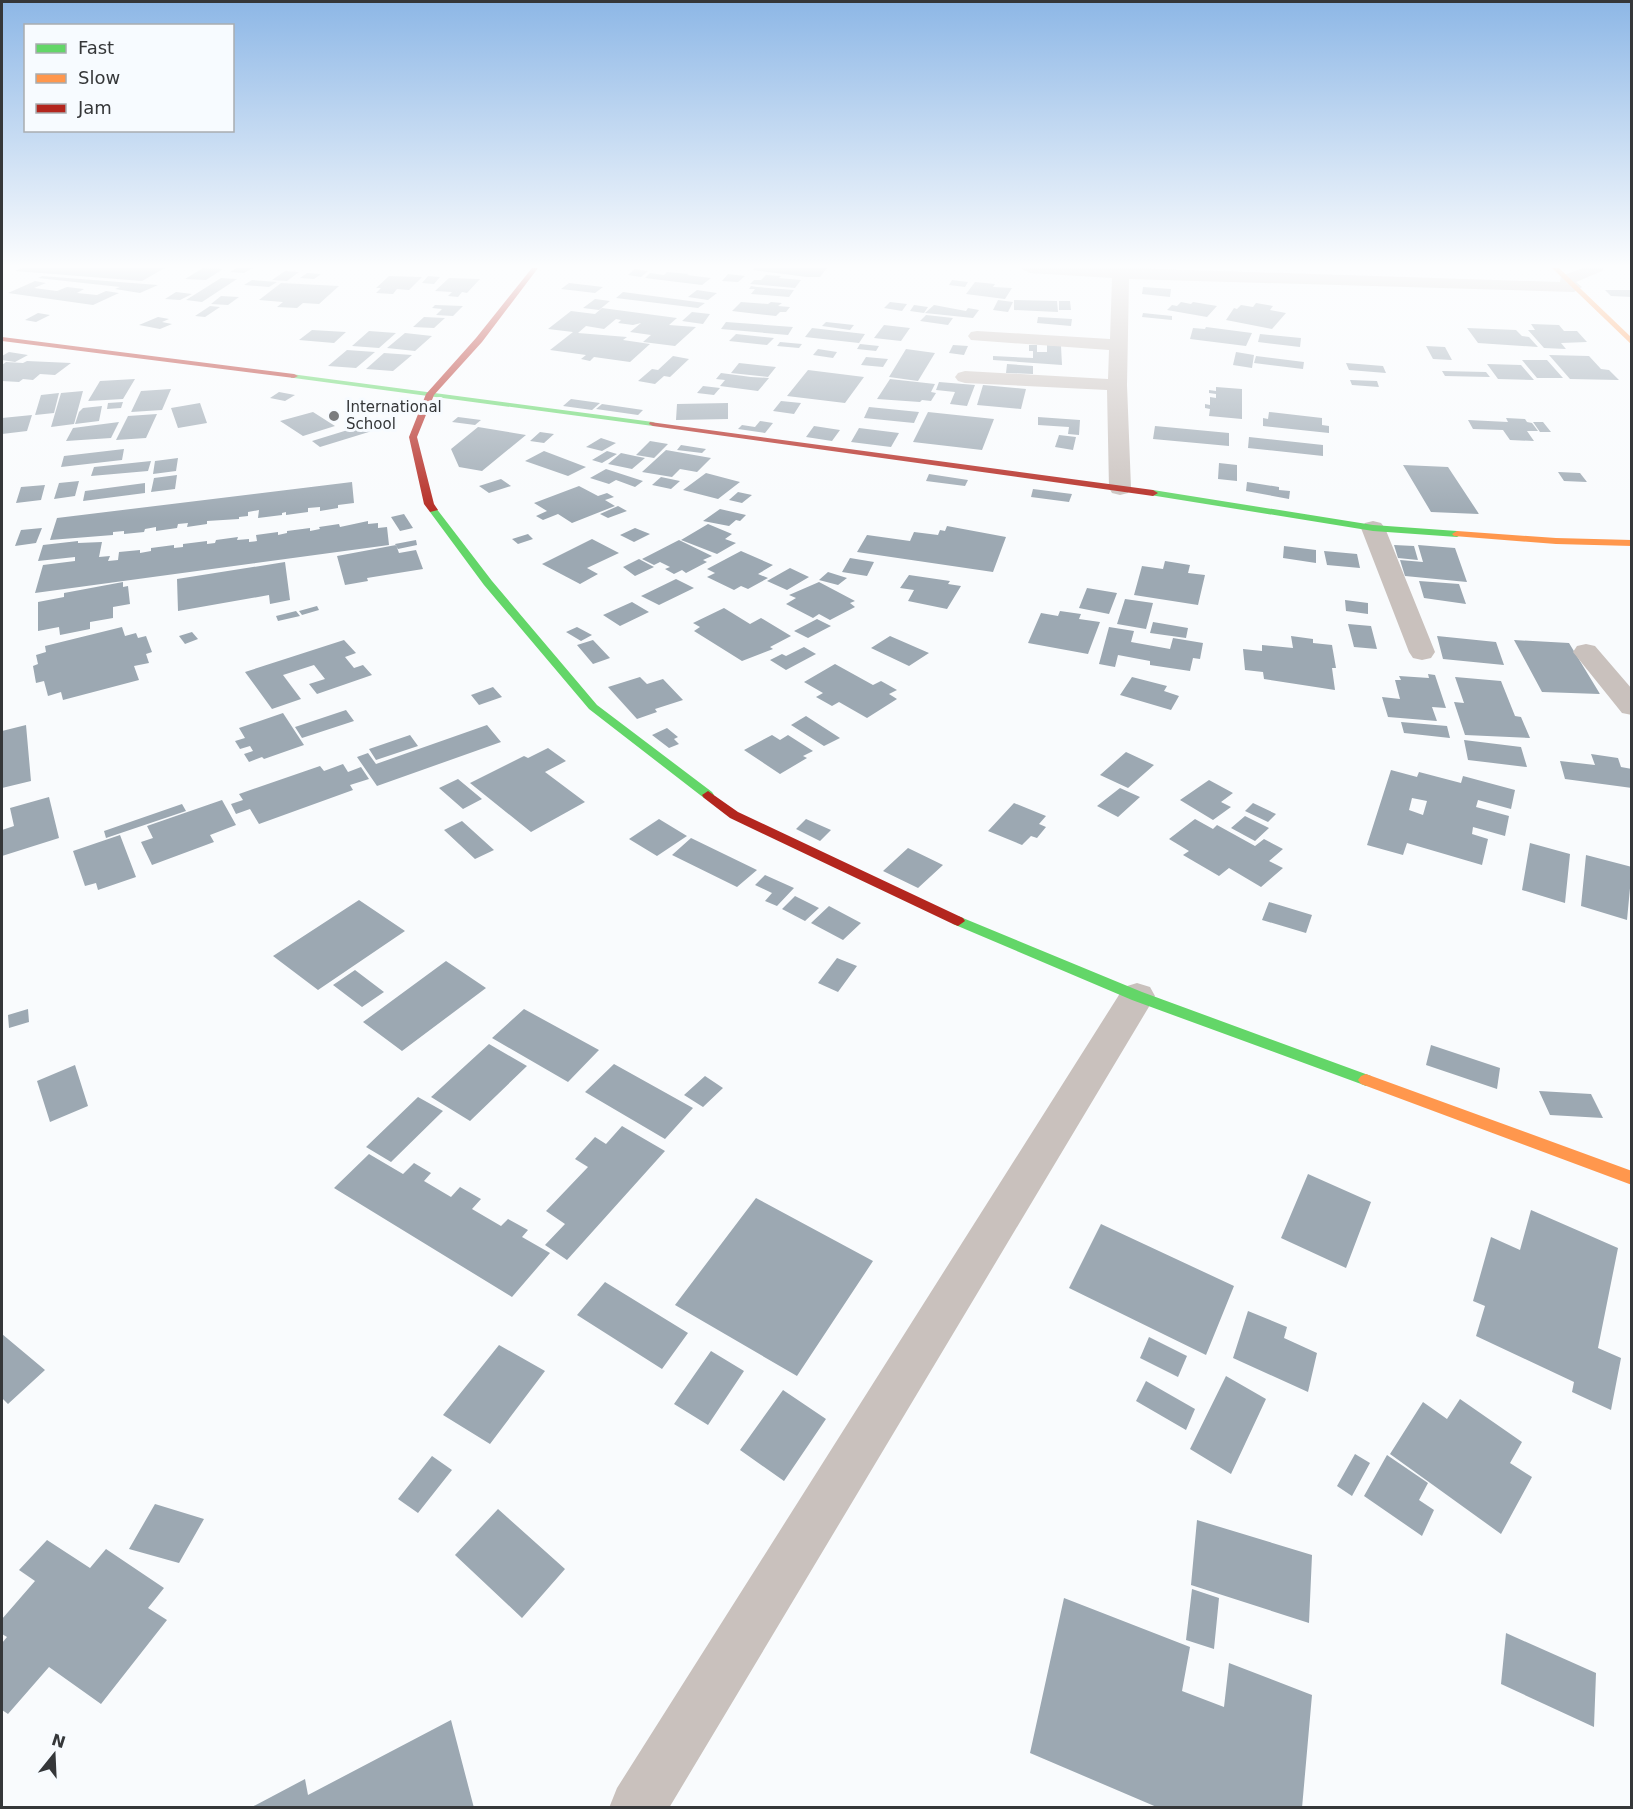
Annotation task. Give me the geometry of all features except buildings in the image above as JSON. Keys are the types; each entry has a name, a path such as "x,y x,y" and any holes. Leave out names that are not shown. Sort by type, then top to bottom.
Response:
{"street":[{"path":"106,352 1120,488 1373,528 1556,541 1632,543"},
{"path":"468,352 430,394 413,437 429,504 488,583 593,707 734,815 933,910 1137,996 1632,1178"},
{"path":"1119,352 1117,386 1120,488"},
{"path":"965,377 1117,386"},
{"path":"1373,528 1422,652"},
{"path":"1586,652 1632,707"},
{"path":"637,1808 1137,996"}],"traffic: fast":[{"path":"294,376 653,424"},
{"path":"1153,493 1373,528 1457,534"},
{"path":"433,510 488,583 593,707 708,795"},
{"path":"958,921 1137,996 1366,1080"}],"traffic: slow":[{"path":"1457,534 1556,541 1632,543"},
{"path":"1366,1080 1632,1178"}],"traffic: jam":[{"path":"108,352 294,376"},
{"path":"433,510 429,504 413,437 430,394 468,352"},
{"path":"653,424 1153,493"},
{"path":"708,795 734,815 958,921"}],"place":[{"name":"International School","path":"334,416"}]}
